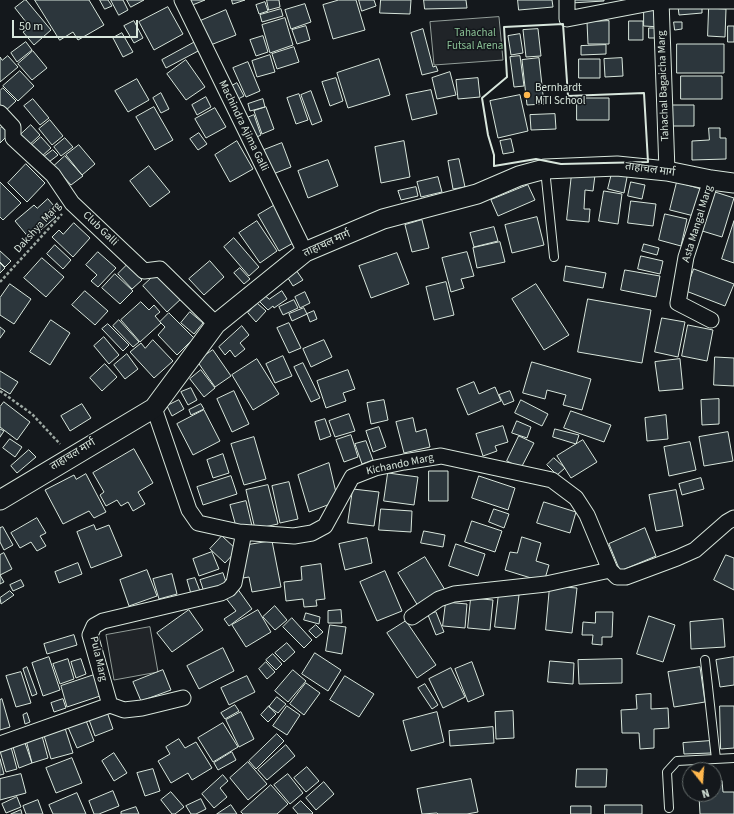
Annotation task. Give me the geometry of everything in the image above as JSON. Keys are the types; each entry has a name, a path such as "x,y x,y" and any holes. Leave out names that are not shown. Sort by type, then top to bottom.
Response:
{"street":[{"name":"Machindra Ajima Galli","path":"182,0 304,252"},
{"path":"567,0 567,18 661,0 734,1"},
{"name":"Tahachal Bagaicha Marg","path":"661,0 667,171"},
{"name":"Club Galli","path":"0,113 13,127 13,138 53,175 72,202 144,272 160,269 216,324"},
{"name":"ताहाचल मार्ग","path":"0,500 154,408 216,324 304,252 383,219 477,194 519,176 545,169 618,166 667,171 734,183"},
{"name":"Asta Mangal Marg","path":"711,180 686,257 678,303 711,320"},
{"name":"Kichando Marg","path":"154,408 189,510 198,523 239,532 294,536 312,533 325,526 352,477 375,468 441,456 552,480 576,498 587,515 610,570"},
{"path":"412,617 439,599 454,594 546,584 610,570 617,577 626,577 695,550 727,522 734,518"},
{"name":"Pula Marg","path":"110,705 90,635 94,626 103,621 229,590 234,583 243,537 239,532"},
{"path":"0,744 110,705 124,710 142,708 183,698"}],"lane":[{"path":"545,169 554,257"},
{"path":"705,660 716,759"},
{"path":"669,808 667,772 677,760 734,758"}],"path":[{"name":"Dakshya Marg","path":"0,282 72,202"},
{"path":"0,391 32,414 72,456"}],"green space":[{"name":"Tahachal Futsal Arena","path":"499,17 503,60 434,65 430,22"},
{"path":"150,627 158,672 114,680 106,635"}],"building":[{"path":"25,0 51,30 34,45 23,32 30,27 15,8"},
{"path":"35,0 89,0 104,25 78,40 73,32 60,40"},
{"path":"100,0 108,0 112,6 105,9"},
{"path":"111,0 123,0 128,10 119,15"},
{"path":"127,0 144,0 131,7"},
{"path":"188,0 205,0 190,6"},
{"path":"232,0 245,0 233,4"},
{"path":"267,0 279,0 280,7 269,10"},
{"path":"339,0 356,0 365,30 333,39 323,5"},
{"path":"359,0 374,0 376,6 362,11"},
{"path":"381,0 411,0 410,14 380,13"},
{"path":"424,0 466,0 467,8 425,9"},
{"path":"518,0 552,0 553,7 519,10"},
{"path":"570,0 604,0 604,1 571,3"},
{"path":"265,2 268,11 259,14 256,5"},
{"path":"305,4 311,22 291,29 285,10"},
{"path":"702,4 702,13 679,15 678,6"},
{"path":"168,7 183,34 154,50 139,22"},
{"path":"644,7 661,7 660,27 644,26"},
{"path":"709,8 726,9 725,37 708,36"},
{"path":"281,9 283,16 262,22 260,15"},
{"path":"226,10 236,35 208,46 198,22"},
{"path":"285,18 293,45 270,53 262,25"},
{"path":"134,21 143,38 134,43 124,26"},
{"path":"609,21 609,44 588,44 587,22"},
{"path":"629,21 643,21 643,40 629,40"},
{"path":"674,22 682,22 682,29 675,30"},
{"path":"306,26 310,40 297,44 292,30"},
{"path":"728,26 734,26 734,42 728,42"},
{"path":"649,28 662,28 661,38 649,38"},
{"path":"423,29 433,67 436,66 438,71 422,75 411,33"},
{"path":"538,29 541,56 526,57 523,30"},
{"path":"122,33 133,52 123,57 113,38"},
{"path":"520,34 523,53 511,55 508,36"},
{"path":"263,36 268,52 256,56 250,40"},
{"path":"26,42 32,50 17,62 11,53"},
{"path":"195,42 200,50 166,68 162,60"},
{"path":"677,44 724,44 724,73 677,73"},
{"path":"606,45 606,54 581,55 581,46"},
{"path":"294,47 299,62 277,69 272,54"},
{"path":"33,51 47,68 32,80 18,64"},
{"path":"270,55 275,72 257,77 252,61"},
{"path":"8,56 18,67 0,82 0,57 2,60"},
{"path":"520,56 524,86 514,87 510,57"},
{"path":"539,58 544,104 527,105 522,60"},
{"path":"622,58 623,76 605,77 604,59"},
{"path":"379,59 390,95 348,108 337,73"},
{"path":"579,59 600,59 600,78 579,78"},
{"path":"186,60 205,87 186,100 167,74"},
{"path":"248,62 260,91 246,97 233,68"},
{"path":"20,71 34,86 18,101 3,86"},
{"path":"450,72 456,95 437,99 432,78"},
{"path":"681,76 722,76 722,99 681,99"},
{"path":"336,78 343,101 330,106 322,82"},
{"path":"478,78 480,97 458,99 456,80"},
{"path":"137,79 149,100 128,112 115,91"},
{"path":"237,83 244,96 236,100 230,87"},
{"path":"3,88 16,101 3,113 0,110 0,91"},
{"path":"431,90 437,114 412,120 406,95"},
{"path":"311,91 322,121 312,125 301,95"},
{"path":"161,93 169,109 161,113 153,98"},
{"path":"299,94 308,120 296,124 287,98"},
{"path":"520,95 528,131 498,138 490,101"},
{"path":"206,97 211,107 197,115 192,105"},
{"path":"577,98 609,98 609,120 577,120"},
{"path":"33,99 49,118 40,125 24,106"},
{"path":"263,99 265,107 250,111 248,104"},
{"path":"671,105 694,105 694,126 670,126"},
{"path":"154,107 173,140 155,150 136,117"},
{"path":"266,107 274,129 262,134 254,111"},
{"path":"215,108 226,127 206,138 195,119"},
{"path":"555,114 556,129 531,130 530,115"},
{"path":"254,115 261,135 255,138 247,118"},
{"path":"50,120 63,136 52,145 39,129"},
{"path":"31,125 40,135 26,148 17,138"},
{"path":"2,127 9,134 0,143 0,129"},
{"path":"709,128 720,128 720,138 726,138 726,159 692,160 692,141 709,140"},
{"path":"199,133 207,144 198,150 190,139"},
{"path":"41,137 51,148 41,157 31,146"},
{"path":"65,138 73,147 61,156 54,147"},
{"path":"511,139 514,152 503,154 500,141"},
{"path":"237,141 253,169 230,182 215,155"},
{"path":"404,141 410,177 381,183 375,147"},
{"path":"282,143 291,167 273,174 264,150"},
{"path":"79,145 95,164 82,175 66,155"},
{"path":"53,150 58,155 45,165 41,159"},
{"path":"65,156 83,176 71,185 54,166"},
{"path":"459,159 465,187 453,189 448,161"},
{"path":"328,160 338,186 308,198 298,171"},
{"path":"26,164 45,183 27,202 8,183"},
{"path":"149,166 170,192 150,207 130,181"},
{"path":"613,169 628,172 624,193 608,189"},
{"path":"572,173 595,175 593,191 585,190 584,209 590,209 589,222 567,220"},
{"path":"438,177 442,192 421,197 417,182"},
{"path":"0,182 21,203 3,220 0,217"},
{"path":"631,182 645,185 642,199 628,196"},
{"path":"677,182 701,189 694,216 670,210"},
{"path":"528,185 535,200 498,216 491,200"},
{"path":"416,187 418,196 401,200 398,191"},
{"path":"604,191 622,194 618,224 599,221"},
{"path":"712,191 734,198 722,237 699,230"},
{"path":"48,199 54,206 49,210 56,217 30,239 15,221 34,205 37,208"},
{"path":"631,201 656,204 653,226 628,223"},
{"path":"275,205 295,242 279,251 258,215"},
{"path":"665,214 687,219 681,246 659,240"},
{"path":"537,217 544,245 512,253 505,225"},
{"path":"422,220 429,248 412,252 405,225"},
{"path":"257,221 277,251 260,263 239,233"},
{"path":"734,221 734,263 722,259"},
{"path":"74,223 90,238 73,257 52,237 59,230 63,234"},
{"path":"494,227 498,241 474,247 470,233"},
{"path":"234,238 259,267 249,276 224,247"},
{"path":"500,242 505,262 477,268 473,248"},
{"path":"644,244 659,248 657,255 642,251"},
{"path":"55,245 71,260 63,269 47,254"},
{"path":"0,251 11,261 5,267 0,262"},
{"path":"98,252 116,268 98,287 91,281 97,275 86,265"},
{"path":"467,252 474,276 461,279 464,288 451,292 442,258"},
{"path":"397,253 409,284 371,298 359,266"},
{"path":"641,256 663,261 660,274 638,269"},
{"path":"42,258 64,277 46,297 24,278"},
{"path":"210,261 224,277 204,295 189,279"},
{"path":"0,263 5,268 0,273"},
{"path":"127,265 142,280 132,289 118,274"},
{"path":"566,266 606,273 603,288 564,281"},
{"path":"240,268 250,279 244,284 234,273"},
{"path":"694,269 734,284 725,306 686,291"},
{"path":"296,270 303,280 293,286 286,275"},
{"path":"625,270 660,276 656,297 621,290"},
{"path":"159,271 183,297 167,312 143,286"},
{"path":"115,274 133,291 120,304 102,288"},
{"path":"446,282 454,315 434,320 426,287"},
{"path":"10,284 31,299 14,324 0,315 0,298"},
{"path":"536,284 569,335 544,350 512,299"},
{"path":"85,291 108,311 95,325 72,305"},
{"path":"282,291 287,299 274,308 273,306 268,310 258,300 264,295 269,299"},
{"path":"305,292 310,303 300,308 295,297"},
{"path":"588,299 651,310 642,363 578,352"},
{"path":"294,300 298,308 283,315 279,307"},
{"path":"141,302 149,310 154,305 160,312 155,316 161,323 140,342 121,320"},
{"path":"257,303 266,311 256,322 248,313"},
{"path":"304,308 307,314 292,321 289,314"},
{"path":"314,311 317,319 310,322 307,314"},
{"path":"190,312 203,323 194,334 181,323"},
{"path":"169,313 194,338 177,355 158,335 165,327 160,322"},
{"path":"662,318 685,322 678,357 655,352"},
{"path":"51,320 70,333 50,365 30,352"},
{"path":"119,320 139,342 133,347 113,326"},
{"path":"289,323 301,348 289,353 277,328"},
{"path":"108,324 129,345 123,351 102,329"},
{"path":"688,325 713,330 707,361 682,356"},
{"path":"242,326 249,335 240,343 245,349 235,357 230,350 225,355 219,347"},
{"path":"0,327 5,331 0,338"},
{"path":"104,337 119,355 109,364 94,346"},
{"path":"153,340 173,361 154,378 130,352 141,343 145,348"},
{"path":"324,340 332,357 311,367 303,349"},
{"path":"213,350 231,376 215,387 197,361"},
{"path":"127,354 138,369 125,379 114,365"},
{"path":"283,356 292,376 275,383 266,364"},
{"path":"715,357 734,358 734,386 714,385"},
{"path":"257,359 279,394 253,410 232,375"},
{"path":"680,359 683,389 659,391 655,362"},
{"path":"532,362 591,379 582,410 563,405 566,395 547,390 545,399 523,393"},
{"path":"303,363 320,398 311,402 294,367"},
{"path":"105,364 117,377 102,391 90,378"},
{"path":"201,370 215,388 204,397 190,379"},
{"path":"348,370 355,389 343,393 346,401 326,408 317,381"},
{"path":"0,371 18,382 10,394 0,388"},
{"path":"474,382 479,394 495,387 501,401 468,415 457,389"},
{"path":"191,388 197,400 188,405 181,392"},
{"path":"234,391 249,424 232,432 217,399"},
{"path":"510,391 514,401 504,405 499,395"},
{"path":"719,399 719,424 702,425 701,400"},
{"path":"179,400 184,409 172,416 167,406"},
{"path":"384,400 388,420 371,424 367,403"},
{"path":"521,400 548,414 542,426 515,413"},
{"path":"4,402 30,422 17,440 0,427 0,407"},
{"path":"82,404 91,418 70,431 61,416"},
{"path":"201,404 204,409 191,415 189,410"},
{"path":"204,410 220,441 193,455 177,424"},
{"path":"571,411 611,425 604,442 564,428"},
{"path":"349,414 355,431 335,437 329,421"},
{"path":"666,415 668,439 647,441 645,418"},
{"path":"413,418 416,432 426,429 430,447 404,453 396,422"},
{"path":"325,419 331,436 320,440 315,422"},
{"path":"517,421 531,427 527,438 512,433"},
{"path":"503,426 508,442 495,446 497,451 483,456 476,434"},
{"path":"379,427 386,447 373,452 366,431"},
{"path":"0,429 4,431 0,437"},
{"path":"555,429 579,435 576,444 553,437"},
{"path":"728,432 733,461 704,466 699,437"},
{"path":"351,435 358,457 344,462 336,440"},
{"path":"519,436 534,443 521,468 507,461"},
{"path":"254,437 266,479 244,485 231,444"},
{"path":"10,439 22,447 15,457 3,448"},
{"path":"583,440 597,462 571,478 557,456"},
{"path":"366,441 373,460 362,464 355,444"},
{"path":"690,442 696,470 669,476 664,447"},
{"path":"134,449 153,483 138,492 145,504 133,511 128,502 121,506 117,500 106,506 100,495 104,492 93,473"},
{"path":"29,450 36,457 17,473 11,466"},
{"path":"223,454 229,473 213,478 207,460"},
{"path":"554,458 565,468 557,475 547,465"},
{"path":"329,463 338,501 309,512 298,475"},
{"path":"429,471 448,471 448,501 429,501"},
{"path":"388,473 418,477 414,505 384,501"},
{"path":"86,474 106,512 94,518 89,511 63,524 45,490 74,475 76,479"},
{"path":"231,476 237,494 203,505 197,487"},
{"path":"479,476 515,488 508,510 472,498"},
{"path":"701,478 704,489 682,495 679,484"},
{"path":"289,482 298,519 280,523 272,486"},
{"path":"268,485 278,524 255,529 246,490"},
{"path":"353,489 379,492 374,526 348,523"},
{"path":"676,490 683,526 656,531 649,495"},
{"path":"246,501 252,526 237,530 230,505"},
{"path":"544,502 576,512 570,533 537,523"},
{"path":"381,509 412,511 411,532 379,530"},
{"path":"494,509 509,514 504,528 489,522"},
{"path":"37,518 46,533 40,536 46,546 37,551 31,542 20,548 11,533"},
{"path":"472,521 502,531 495,552 465,542"},
{"path":"94,525 96,530 109,525 122,556 91,568 77,532"},
{"path":"3,527 13,545 4,550 0,542 0,528"},
{"path":"645,528 656,556 620,571 609,544"},
{"path":"424,531 445,535 443,547 421,543"},
{"path":"222,536 237,550 225,563 210,549"},
{"path":"522,537 541,543 536,561 549,565 544,582 505,570 510,552 517,553"},
{"path":"367,538 372,563 345,570 339,544"},
{"path":"272,541 281,587 252,592 249,577 243,578 240,563 242,546"},
{"path":"456,544 485,554 478,576 449,566"},
{"path":"212,552 219,569 199,576 193,559"},
{"path":"4,553 12,569 0,575 0,555"},
{"path":"726,555 734,558 734,590 714,580"},
{"path":"425,557 445,590 418,606 398,573"},
{"path":"78,563 82,574 59,583 55,572"},
{"path":"321,564 325,599 316,600 317,606 304,607 303,599 286,601 284,582 302,580 301,567"},
{"path":"147,570 157,596 129,606 120,580"},
{"path":"385,571 402,611 377,621 360,582"},
{"path":"223,573 227,585 204,592 200,580"},
{"path":"172,574 177,594 159,599 153,579"},
{"path":"0,575 4,582 0,584"},
{"path":"195,578 200,591 191,594 187,580"},
{"path":"21,580 24,586 13,591 10,585"},
{"path":"550,586 577,588 572,633 546,630"},
{"path":"237,588 252,609 229,626 224,619 236,611 225,597"},
{"path":"10,591 14,595 1,604 0,598"},
{"path":"499,593 519,595 515,629 495,627"},
{"path":"471,598 493,600 490,630 468,628"},
{"path":"446,602 467,604 465,628 443,626"},
{"path":"275,606 287,620 275,630 263,617"},
{"path":"189,610 203,630 172,652 157,633"},
{"path":"258,610 271,632 246,647 232,625"},
{"path":"341,610 342,623 328,623 328,611"},
{"path":"436,612 444,632 436,635 428,615"},
{"path":"596,612 613,612 612,637 602,637 602,645 592,644 593,635 582,635 583,622 595,623"},
{"path":"306,613 320,617 319,624 304,620"},
{"path":"649,616 675,625 663,662 637,654"},
{"path":"292,618 312,640 304,648 283,627"},
{"path":"723,619 725,647 691,649 690,622"},
{"path":"406,621 436,665 417,678 387,633"},
{"path":"316,625 323,632 316,638 309,631"},
{"path":"330,625 346,627 342,654 326,651"},
{"path":"74,635 77,645 47,654 44,644"},
{"path":"287,643 295,652 284,662 275,653"},
{"path":"223,648 234,671 199,689 187,666"},
{"path":"315,653 341,670 328,691 302,674"},
{"path":"273,654 282,664 276,670 266,660"},
{"path":"49,657 60,690 43,696 32,663"},
{"path":"734,657 734,685 720,687 716,660"},
{"path":"68,659 74,679 60,684 53,664"},
{"path":"81,659 86,674 76,678 71,662"},
{"path":"622,659 622,683 579,684 578,660"},
{"path":"550,661 574,663 573,684 548,682"},
{"path":"266,662 275,672 267,679 259,669"},
{"path":"472,662 484,695 468,702 455,669"},
{"path":"27,667 37,694 32,696 23,669"},
{"path":"700,667 705,702 674,707 668,672"},
{"path":"451,668 465,697 443,708 429,679"},
{"path":"163,670 171,690 141,701 133,682"},
{"path":"293,670 306,681 288,702 275,691"},
{"path":"21,672 31,703 16,707 6,676"},
{"path":"94,675 100,696 67,707 61,686"},
{"path":"247,676 255,692 229,705 221,688"},
{"path":"345,676 374,694 359,717 330,700"},
{"path":"306,683 320,693 304,715 290,704"},
{"path":"425,684 438,705 432,709 418,688"},
{"path":"651,694 651,709 668,708 669,728 654,729 654,748 640,749 639,733 622,733 621,710 637,709 636,695"},
{"path":"277,697 286,704 278,713 269,707"},
{"path":"2,699 10,727 0,730 0,700"},
{"path":"63,699 66,708 54,712 51,703"},
{"path":"235,705 239,711 225,719 221,713"},
{"path":"269,706 276,714 268,722 261,715"},
{"path":"287,706 300,715 287,735 273,726"},
{"path":"720,706 734,706 734,748 721,749"},
{"path":"106,709 113,729 95,736 88,717"},
{"path":"513,711 514,738 496,739 495,712"},
{"path":"241,712 254,739 239,747 226,720"},
{"path":"437,712 444,742 411,751 403,721"},
{"path":"27,713 30,722 25,724 23,715"},
{"path":"85,718 94,741 77,748 67,725"},
{"path":"223,723 238,747 213,762 198,738"},
{"path":"64,725 73,753 51,759 43,732"},
{"path":"493,727 494,743 450,746 449,731"},
{"path":"277,734 284,741 256,769 249,761"},
{"path":"42,736 48,758 32,763 26,740"},
{"path":"179,739 185,748 196,742 212,768 192,780 188,773 171,783 158,761 170,754 166,747"},
{"path":"710,741 711,753 684,754 683,743"},
{"path":"25,743 32,763 19,768 13,747"},
{"path":"286,745 295,756 267,780 258,770"},
{"path":"11,747 17,769 6,772 0,751"},
{"path":"232,752 236,760 218,770 214,763"},
{"path":"114,753 127,773 114,781 102,761"},
{"path":"72,758 82,783 56,793 46,768"},
{"path":"0,759 4,774 0,775"},
{"path":"248,762 267,784 248,800 230,778"},
{"path":"307,767 319,781 306,792 294,778"},
{"path":"153,769 160,791 145,796 137,773"},
{"path":"577,769 607,769 606,787 576,787"},
{"path":"21,774 26,793 0,800 0,779"},
{"path":"288,774 303,793 290,804 274,785"},
{"path":"223,775 228,781 220,788 227,797 214,808 202,794"},
{"path":"471,779 478,812 467,814 422,814 417,789"},
{"path":"722,781 723,792 734,792 734,814 700,814 699,802 722,802"},
{"path":"324,782 334,794 316,810 306,798"},
{"path":"271,785 288,804 277,814 243,814 241,812"},
{"path":"113,791 119,806 99,814 94,814 89,801"},
{"path":"171,792 184,807 175,814 172,814 161,800"},
{"path":"77,793 86,814 53,814 49,805"},
{"path":"17,797 21,807 6,813 2,804"},
{"path":"201,799 206,809 196,814 191,814 186,806"},
{"path":"38,800 43,814 26,814 23,806"},
{"path":"301,801 313,813 312,814 298,814 293,808"},
{"path":"231,805 237,814 217,814"},
{"path":"605,805 642,805 642,814 605,814"},
{"path":"571,806 591,806 591,814 571,814"},
{"path":"136,807 139,814 121,814 121,812"},
{"path":"21,810 22,814 11,814"}],"wall":[{"path":"563,24 568,96 644,93 648,162 561,164 536,159 494,166 494,155 488,135 482,98 507,77 504,27 563,24"}],"place":[{"name":"Bernhardt MTI School","path":"527,95"}]}
